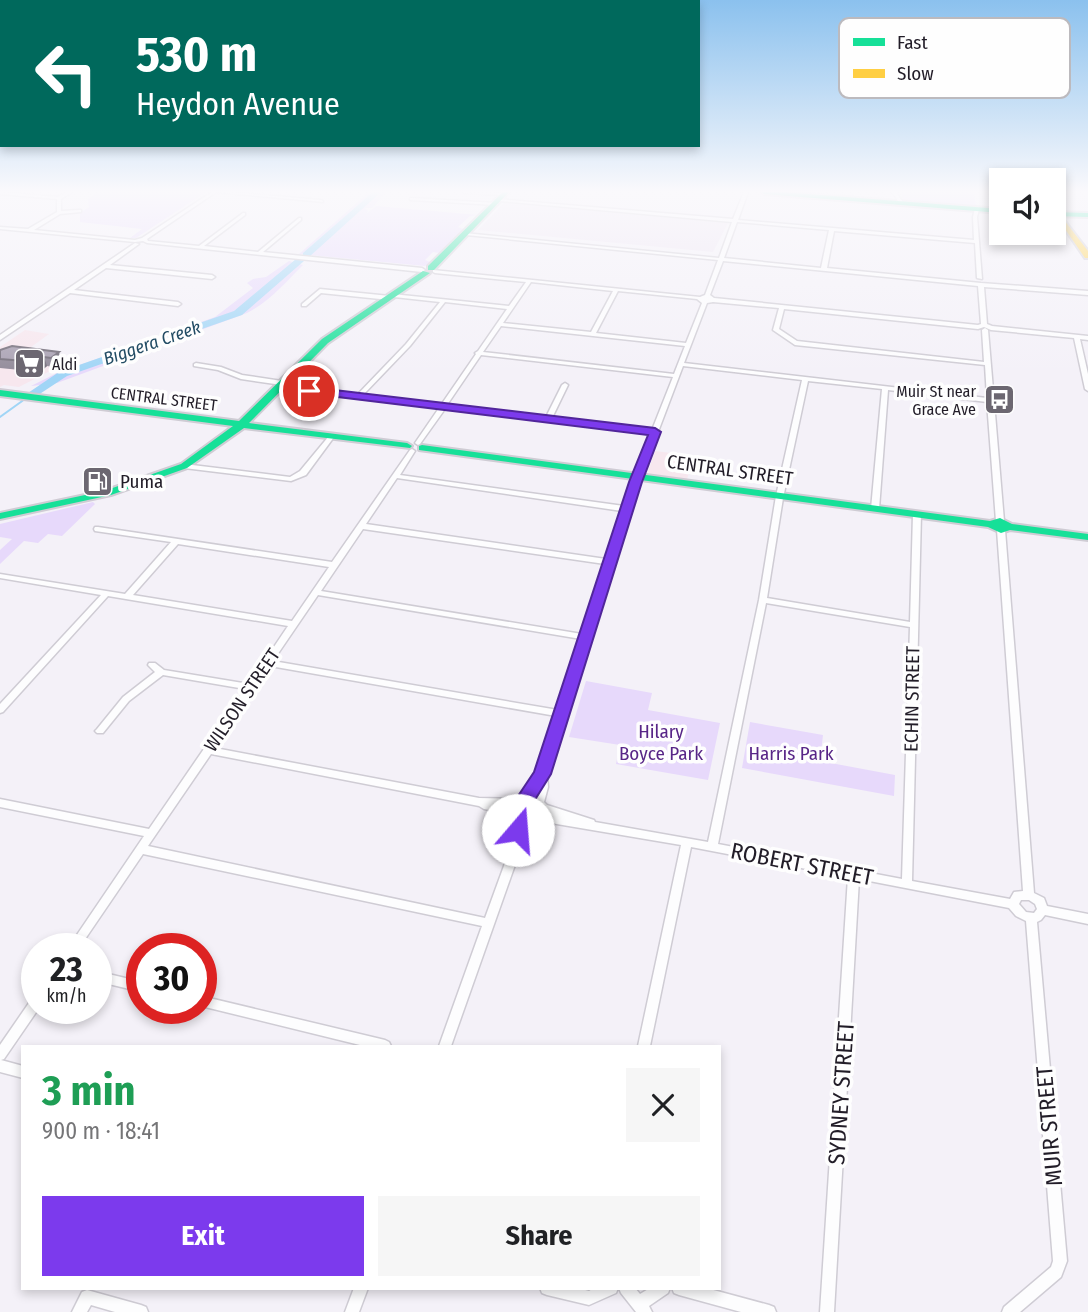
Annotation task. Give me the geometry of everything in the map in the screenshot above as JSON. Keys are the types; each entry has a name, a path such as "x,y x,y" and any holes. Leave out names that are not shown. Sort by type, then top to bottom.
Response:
{"main road":[{"path":"1,517 128,487 184,466 241,425 325,341 428,271 446,253"},
{"name":"CENTRAL STREET","path":"0,393 1088,537"}],"street":[{"path":"0,338 122,253"},
{"path":"250,253 1088,338"},
{"path":"675,253 1088,292"},
{"path":"517,845 539,811 542,774 609,562 638,477 723,253"},
{"path":"825,267 828,253"},
{"path":"978,253 1029,895"},
{"path":"105,266 212,277"},
{"name":"WILSON STREET","path":"83,933 529,281"},
{"path":"593,334 616,290"},
{"path":"68,291 178,303"},
{"path":"304,305 320,291 510,308"},
{"path":"359,397 408,345 443,301"},
{"path":"782,307 776,330 795,343 988,364"},
{"path":"499,324 690,345"},
{"path":"1077,337 1086,368 1088,389"},
{"path":"478,354 677,376"},
{"path":"681,364 990,400"},
{"path":"196,365 219,368 241,377 280,385 359,397 655,432"},
{"path":"712,846 805,378"},
{"path":"548,419 565,385"},
{"path":"875,509 885,388"},
{"path":"184,466 291,479 303,473 331,437"},
{"path":"395,476 627,509"},
{"name":"ECHIN STREET","path":"907,884 917,514"},
{"path":"361,526 609,562"},
{"path":"98,529 334,565"},
{"path":"127,597 176,541"},
{"path":"1,578 293,624"},
{"path":"315,592 585,637"},
{"path":"0,710 106,594"},
{"path":"763,600 914,625"},
{"path":"267,663 561,714"},
{"path":"152,665 161,672 251,687"},
{"path":"100,731 126,699 161,672"},
{"path":"208,750 479,802 489,807 539,811"},
{"path":"445,1045 517,845 523,808 532,785 542,774"},
{"path":"0,803 151,833"},
{"path":"523,808 527,818 539,811"},
{"name":"ROBERT STREET","path":"539,811 592,824 1013,904"},
{"path":"644,1045 687,842"},
{"path":"141,849 489,923"},
{"name":"SYDNEY STREET","path":"827,1312 854,874"},
{"path":"1037,914 1040,901 1029,895 1017,895 1013,904 1017,912 1037,914 1088,919"},
{"name":"MUIR STREET","path":"1009,1312 1056,1272 1060,1261 1037,914"},
{"path":"217,1005 381,1045"},
{"path":"0,1055 21,1024"},
{"path":"0,1066 21,1071"},
{"path":"352,1312 360,1290"},
{"path":"555,1290 589,1298 607,1290"},
{"path":"635,1299 658,1290"},
{"path":"686,1290 769,1312"},
{"path":"79,1312 87,1297 141,1312"}],"shaded area":[{"path":"25,330 49,334 27,350 26,355 64,360 19,387 0,387 0,347"},
{"path":"655,451 695,456 687,479 651,475 648,472"}],"green space":[{"path":"432,253 425,260 430,262 425,266 299,254"},
{"path":"289,261 303,265 270,297 247,313 57,383 31,386 57,373 215,317 253,288 247,283 266,277"},
{"path":"93,502 95,504 62,536 48,534 38,543 24,541 0,564 0,550 12,539 0,537 0,524"},
{"name":"Hilary Boyce Park","path":"586,681 652,693 648,710 720,723 708,780 616,764 620,745 569,737"},
{"name":"Harris Park","path":"750,722 823,735 820,761 895,775 894,796 742,768"}],"building":[{"path":"12,346 59,352 51,358 44,357 37,362 0,359 0,350"}],"waterway":[{"name":"Biggera Creek","path":"25,399 63,374 238,313 299,261"},
{"name":"Biggera Creek","path":"0,417 25,399"}],"traffic: fast":[{"path":"431,268 446,253"},
{"path":"0,516 107,493 184,466 241,425 325,341 426,273"},
{"path":"0,393 407,446"},
{"path":"422,448 991,524 1000,521 1009,527"},
{"path":"991,524 1001,530 1009,527 1088,537"}],"place":[{"name":"Aldi","path":"29,364"},
{"name":"Muir St near Grace Ave","path":"999,400"},
{"name":"Puma","path":"97,481"}],"route":[{"path":"309,391 655,432 635,482 542,774 532,785 527,801 519,808 521,814 518,830"}]}
